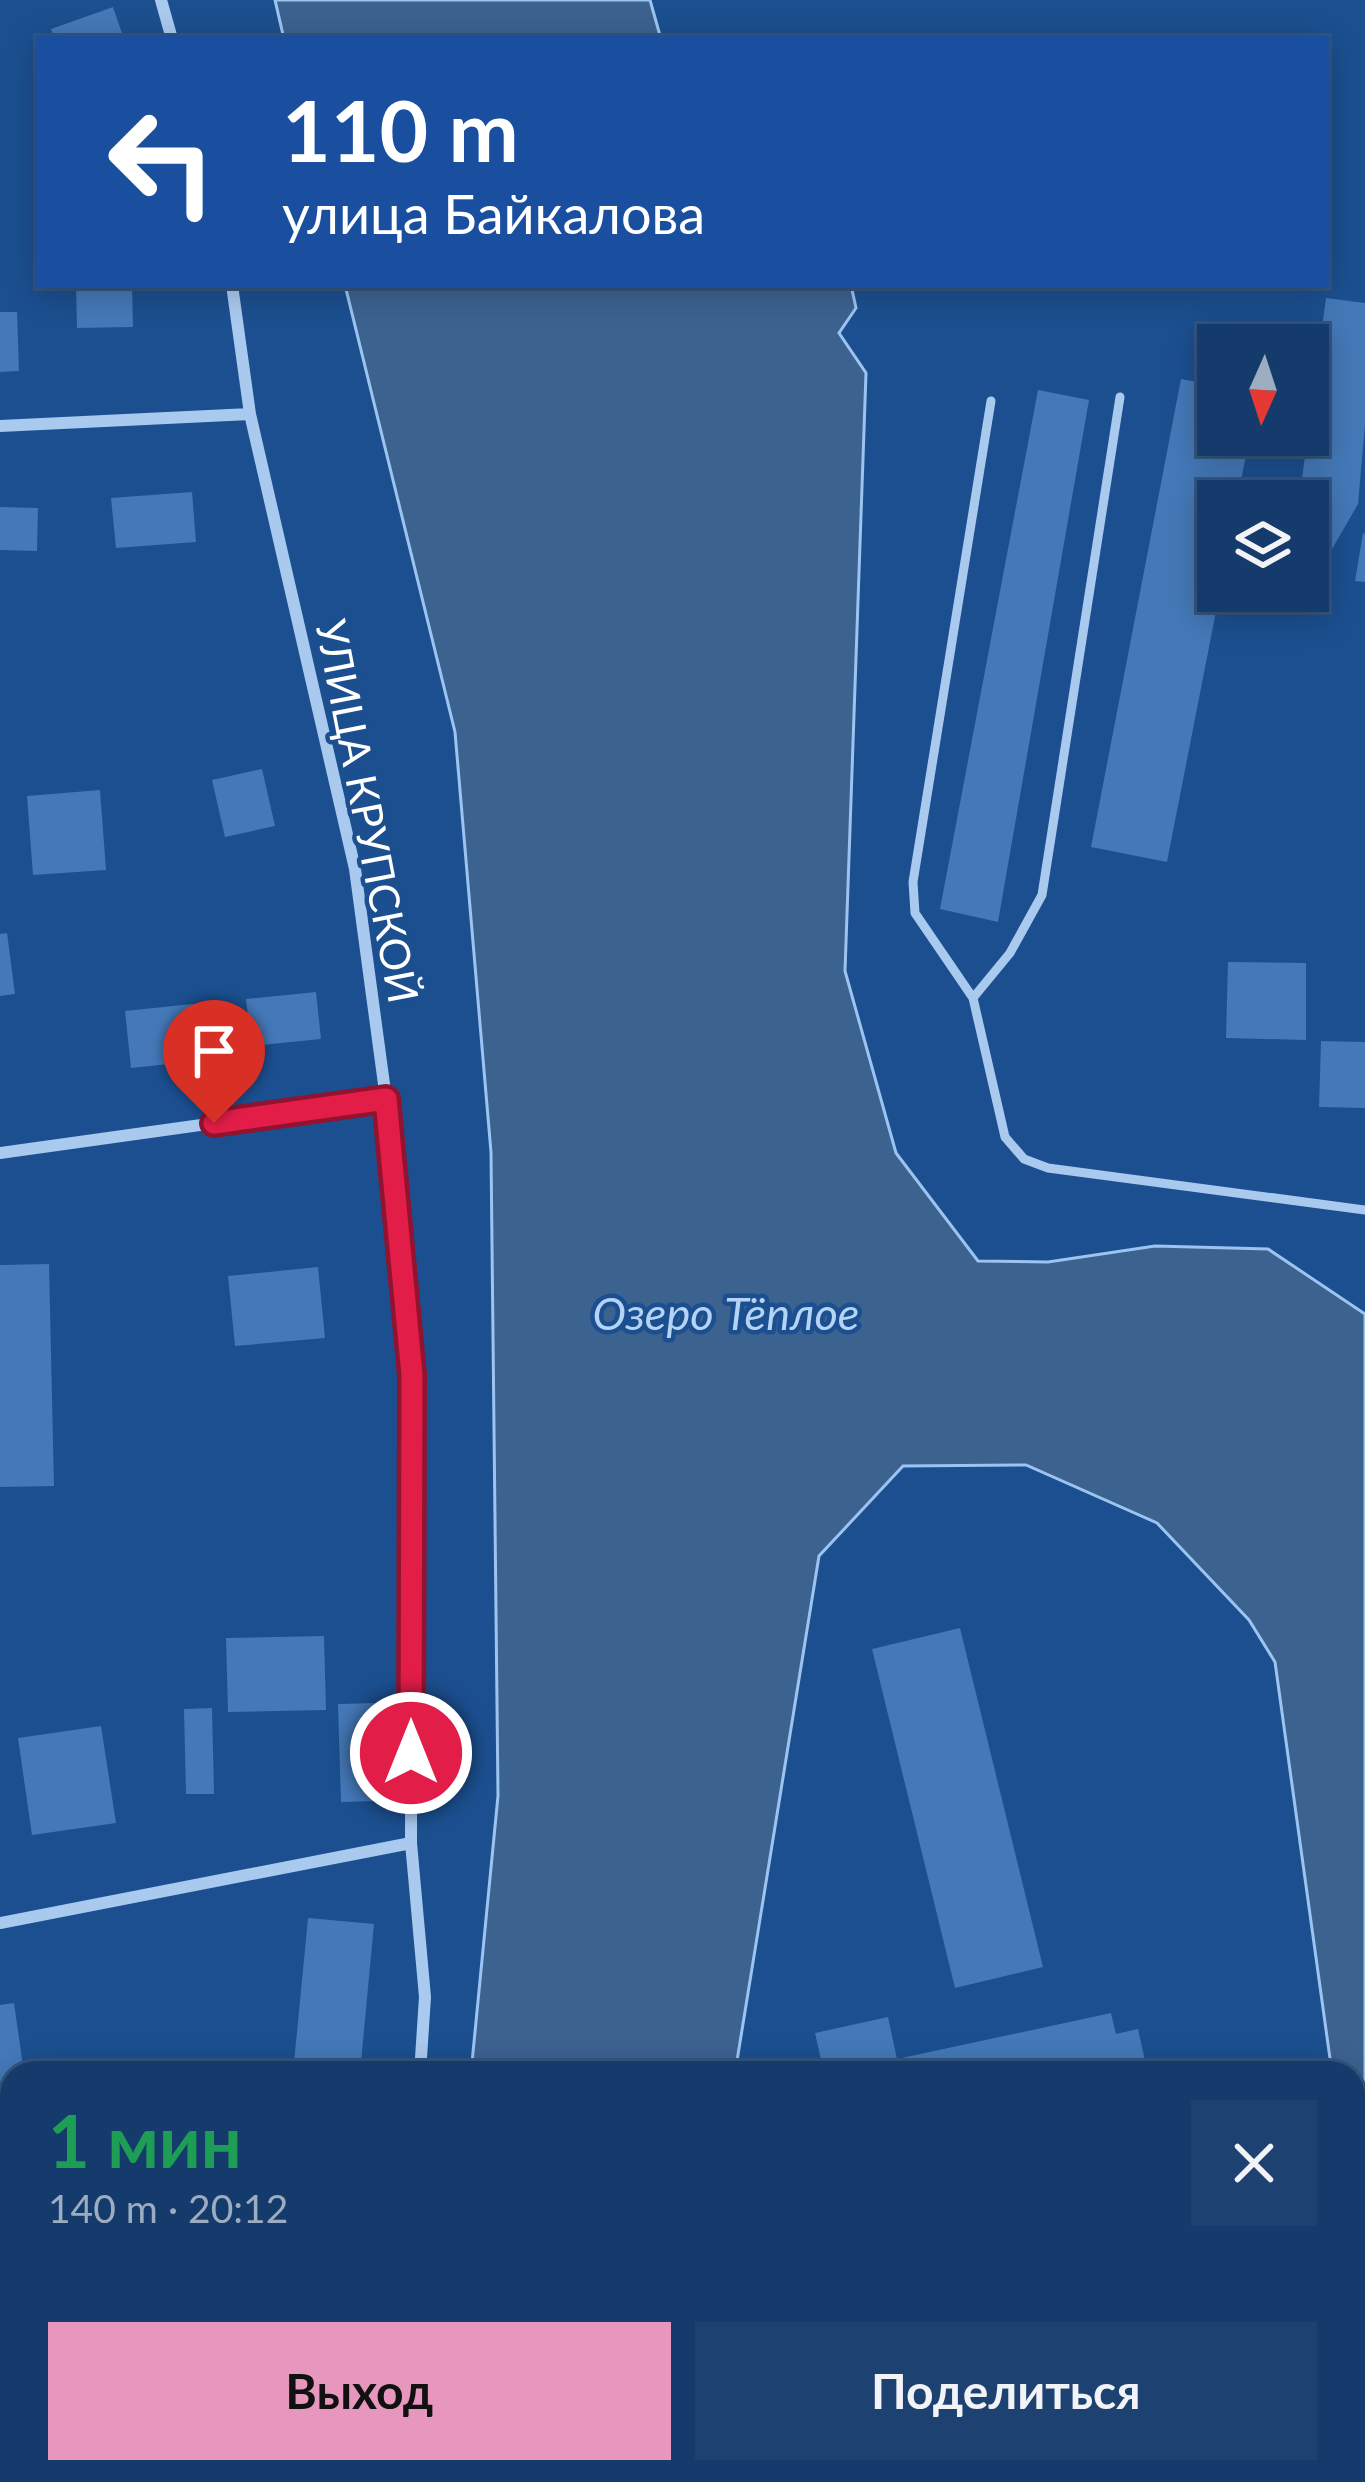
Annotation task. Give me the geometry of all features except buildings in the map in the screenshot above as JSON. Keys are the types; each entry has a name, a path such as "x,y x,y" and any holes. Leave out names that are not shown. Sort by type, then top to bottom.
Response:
{"street":[{"path":"161,0 171,36"},
{"name":"УЛИЦА КРУПСКОЙ","path":"232,288 250,414 355,869 386,1099 412,1375 411,1843 425,1997 421,2061"},
{"path":"0,426 250,414"},
{"path":"0,1153 386,1099"},
{"path":"0,1923 411,1843"}],"lane":[{"path":"973,998 1010,953 1042,895 1120,397"},
{"path":"991,401 913,883 915,913 973,998 1005,1137 1024,1159 1048,1168 1365,1210"}],"water":[{"path":"275,0 650,0 660,36 283,36"},
{"name":"Озеро Тёплое","path":"346,288 852,288 856,308 839,333 866,373 845,971 896,1153 978,1261 1048,1262 1155,1246 1268,1249 1365,1314 1365,2061 1330,2061 1275,1662 1249,1620 1157,1523 1026,1465 903,1466 819,1556 737,2061 472,2061 498,1796 491,1152 455,732"}],"route":[{"path":"214,1123 386,1099 412,1375 411,1753"}]}
